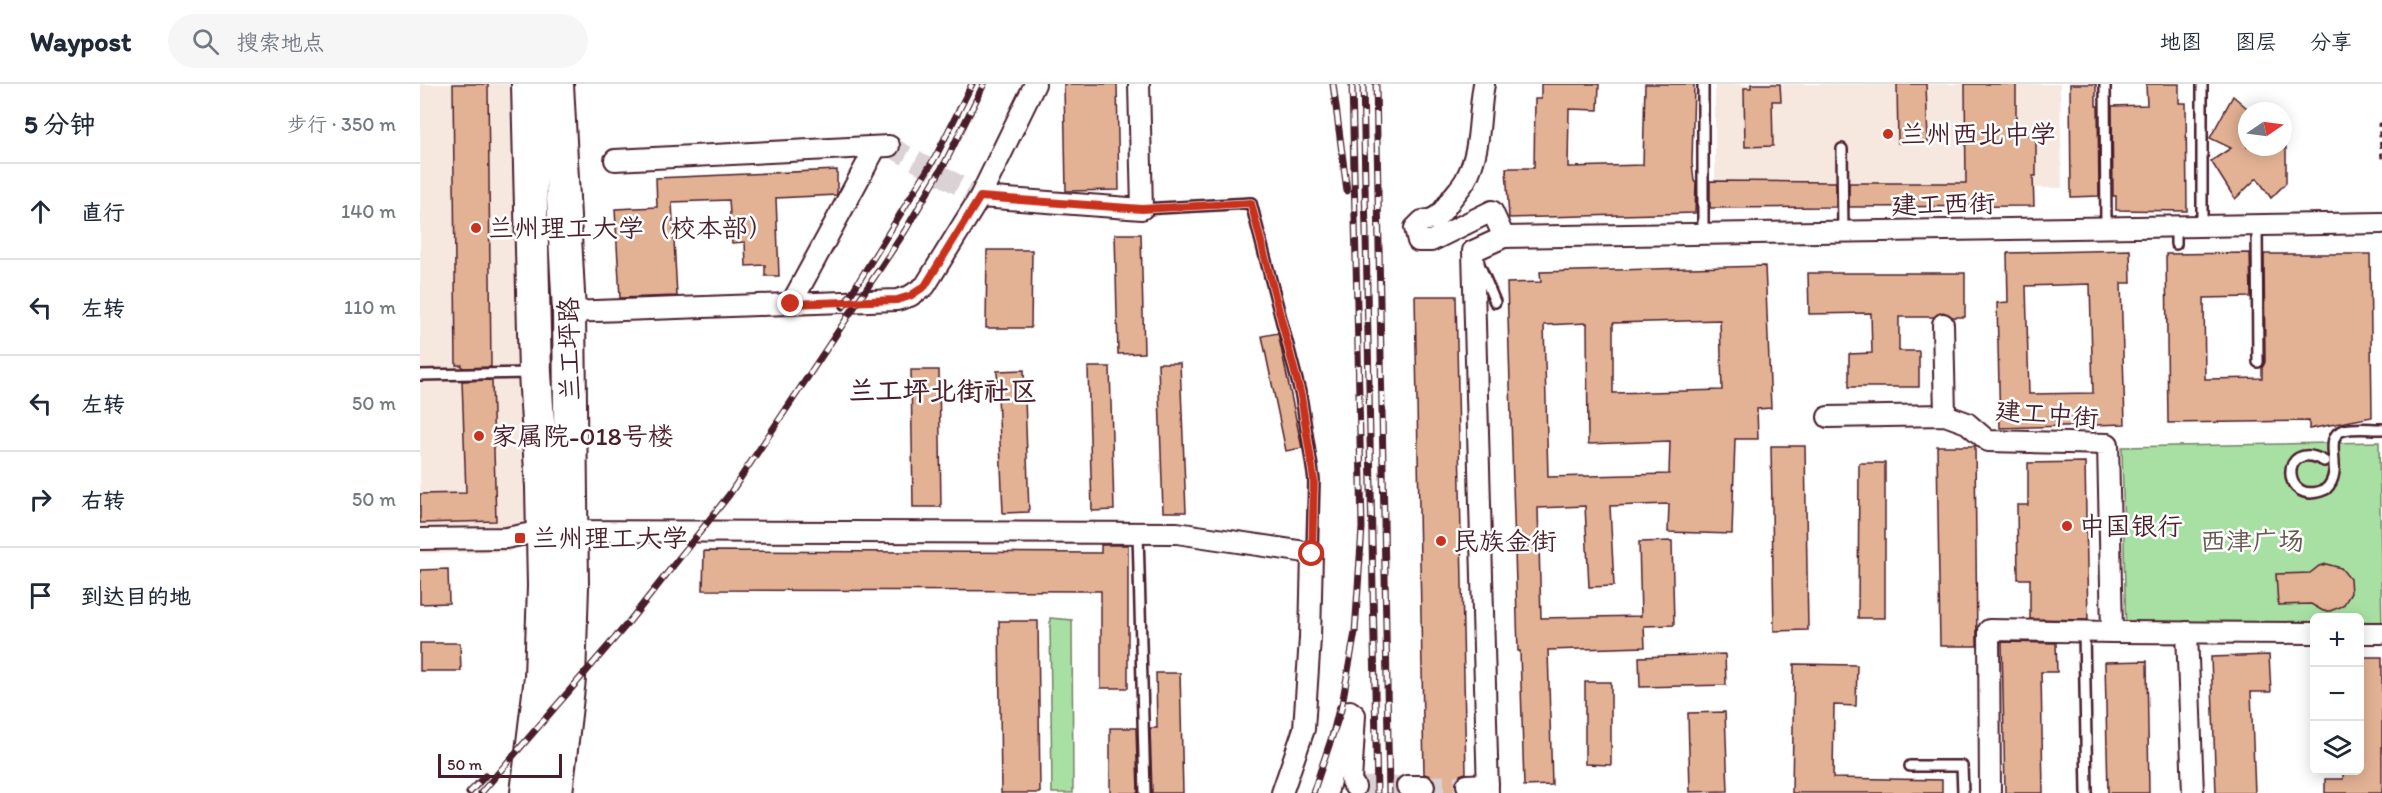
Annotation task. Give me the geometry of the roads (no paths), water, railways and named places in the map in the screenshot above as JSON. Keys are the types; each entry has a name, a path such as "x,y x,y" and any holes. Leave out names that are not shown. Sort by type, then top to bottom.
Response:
{"highway":[{"name":"兰工坪路","path":"528,84 535,373 557,532 569,679 556,793"},
{"name":"兰工坪路","path":"527,793 541,677 544,586 557,532 569,312 557,84"}],"street":[{"path":"569,312 897,300 910,296 925,286 980,197 1035,84"},
{"path":"980,197 1142,209 1139,84"},
{"path":"1467,785 1488,789 1473,251 1504,237 1492,211 1431,241 1418,241 1415,228 1422,221 1432,220 1443,212 1465,181 1474,161 1480,134 1484,84"},
{"path":"615,160 883,146 791,304"},
{"name":"建工西街","path":"1504,237 2106,228 2176,235 2202,226 2382,224"},
{"path":"1943,324 1945,415"},
{"name":"建工中街","path":"1828,417 1945,415 1967,423 1988,441 2108,444 2112,632"},
{"path":"420,539 506,538 557,532 1177,533 1312,554 1310,638 1304,729 1282,793"},
{"path":"1990,793 1989,630 2310,633"},
{"path":"2187,632 2193,793"},
{"path":"2364,633 2382,633"},
{"path":"1327,793 1347,712 1350,711 1354,715 1351,781 1355,787"}],"lane":[{"path":"1703,84 1703,234"},
{"path":"2105,84 2106,228"},
{"path":"2202,84 2202,226"},
{"path":"1842,149 1842,232"},
{"path":"1142,209 1251,203 1301,396 1314,480 1312,554"},
{"path":"2257,225 2258,362"},
{"path":"1473,251 1495,302"},
{"path":"420,375 535,373"},
{"path":"2324,461 2311,456 2298,458 2290,471 2292,482 2302,491 2311,493 2326,489 2335,476 2332,446 2335,436 2344,430 2382,429"},
{"path":"1138,533 1145,793"},
{"path":"2084,632 2087,793"},
{"path":"1910,766 1962,766 1963,793"}],"tunnel":[{"path":"889,146 980,197"},
{"path":"1424,786 1467,785"},
{"path":"1355,787 1407,786"}],"railway":[{"path":"843,307 936,156 972,84"},
{"path":"481,793 628,623 729,495 905,231 946,161 984,84"},
{"path":"1333,84 1347,191"},
{"path":"1313,793 1341,710 1355,632 1362,528 1352,84"},
{"path":"1363,84 1377,793"},
{"path":"1376,84 1389,793"},
{"path":"469,793 485,776"}],"place":[{"name":"兰州西北中学","path":"1888,134"},
{"name":"兰州理工大学（校本部）","path":"476,228"},
{"name":"家属院-018号楼","path":"479,436"},
{"name":"中国银行","path":"2067,526"},
{"name":"兰州理工大学","path":"520,538"},
{"name":"民族金街","path":"1441,541"}],"district":[{"name":"兰工坪北街社区","path":"943,390"}],"park label":[{"name":"西津广场","path":"2252,541"}]}
